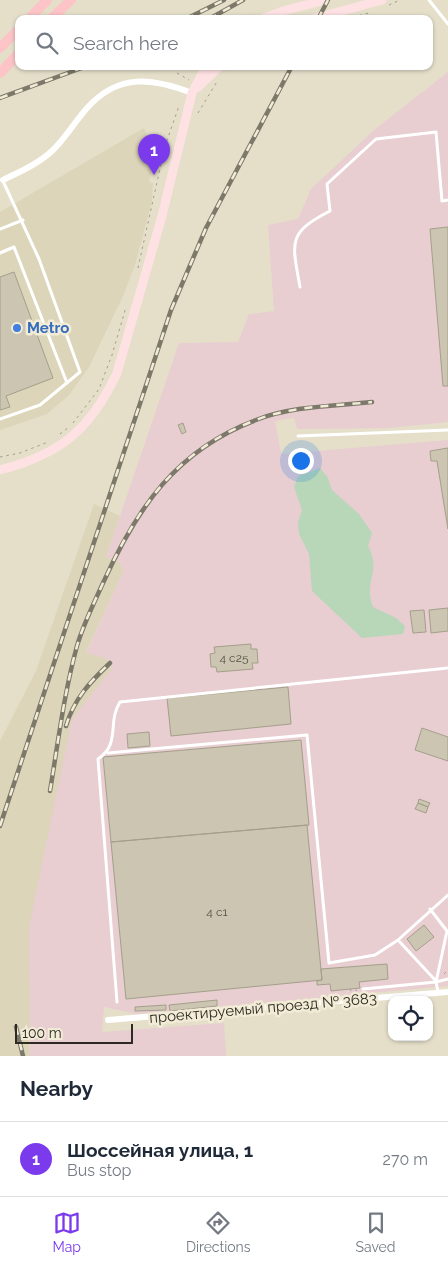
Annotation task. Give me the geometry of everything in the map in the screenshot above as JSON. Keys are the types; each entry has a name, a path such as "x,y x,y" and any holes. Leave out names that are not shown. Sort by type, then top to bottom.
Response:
{"main road":[{"path":"33,15 47,0"},
{"path":"55,15 71,0"},
{"path":"273,15 326,0"},
{"path":"328,15 382,0"},
{"path":"0,48 15,33"},
{"path":"0,73 15,56"},
{"path":"0,470 46,455 65,443 98,410 110,389 117,373 162,216 192,92 204,70"},
{"path":"192,92 222,70"}],"street":[{"path":"3,180 51,152 64,139 87,108 104,91 124,83 146,80 192,92"},
{"name":"проектируемый проезд № 3683","path":"108,1020 448,992"}],"lane":[{"path":"429,0 448,24"},
{"path":"300,287 295,258 297,234 307,223 330,211 327,184 376,139 436,132 442,201 448,200"},
{"path":"0,419 40,405 80,372 23,220 3,180"},
{"path":"0,230 23,220"},
{"path":"0,253 14,247 67,383"},
{"path":"298,436 448,430"},
{"path":"108,753 113,738 115,710 120,702 448,668"},
{"path":"118,1002 98,759 108,753 307,736 329,963 375,955 398,940 430,909 448,895"},
{"path":"430,909 448,931 436,982 438,993"},
{"path":"398,940 436,982"},
{"path":"363,989 436,982 448,979"}],"path":[{"path":"177,73 189,80"},
{"path":"198,113 210,90 221,77"},
{"path":"136,275 153,209 165,146 179,106"},
{"path":"58,435 71,425 99,389 112,355 128,301"},
{"path":"0,457 20,453 52,440"},
{"path":"350,989 351,991 363,989"}],"shaded area":[{"path":"448,72 448,422 389,428 297,429 294,418 275,421 281,454 448,440 448,986 137,1014 104,1007 102,1032 224,1023 226,1056 30,1056 29,927 72,719 110,671 113,671 107,659 86,653 124,570 120,562 106,557 179,343 238,342 249,314 274,311 268,225 298,219 311,189 374,130"},
{"path":"144,128 155,152 149,182 153,183 152,201 135,265 123,296 89,367 69,395 47,414 0,430 0,212"},
{"path":"94,504 120,516 106,557 120,562 124,570 86,652 107,659 113,672 29,1040 30,1056 0,1056 0,741 36,671"}],"green space":[{"path":"320,468 328,478 332,490 359,514 372,533 368,546 373,563 370,598 373,607 396,618 405,626 403,634 362,638 312,591 309,554 299,534 298,522 302,510 294,487 298,476"}],"building":[{"path":"448,227 448,386 443,386 430,229"},
{"name":"Metro","path":"14,272 53,378 6,396 10,407 0,410 0,277"},
{"path":"183,423 186,432 182,434 178,425"},
{"path":"448,448 448,529 437,461 431,461 430,451"},
{"path":"448,608 448,631 431,633 429,610"},
{"path":"424,610 426,632 413,633 410,611"},
{"path":"251,644 251,649 257,649 258,663 252,663 253,669 217,672 216,667 211,667 210,654 215,653 214,647"},
{"path":"288,687 291,724 171,736 167,698"},
{"path":"422,728 448,737 448,761 415,750"},
{"path":"149,732 150,746 128,748 127,734"},
{"path":"301,740 309,825 111,842 103,757"},
{"path":"419,799 430,803 428,807 418,803"},
{"path":"418,803 428,807 426,813 415,809"},
{"path":"307,825 322,980 126,999 111,842"},
{"path":"424,925 434,937 416,951 407,939"},
{"path":"387,964 388,979 359,982 360,988 331,991 330,984 317,985 317,981 322,980 321,969"},
{"path":"217,1000 217,1006 170,1011 169,1005"},
{"path":"166,1005 166,1010 135,1011 135,1007"}],"railway":[{"path":"194,15 224,0"},
{"path":"216,15 243,0"},
{"path":"320,15 328,0"},
{"path":"0,98 76,70"},
{"path":"0,826 171,310 206,228 290,70"},
{"path":"50,791 68,682 82,630 130,530 145,506 162,485 181,465 203,448 228,433 256,420 298,409 372,402"},
{"path":"66,726 78,699 110,663"},
{"path":"16,1027 23,1056"}],"place":[{"name":"Шоссейная улица, 1","path":"154,175"},
{"name":"Metro","path":"17,328"}]}
